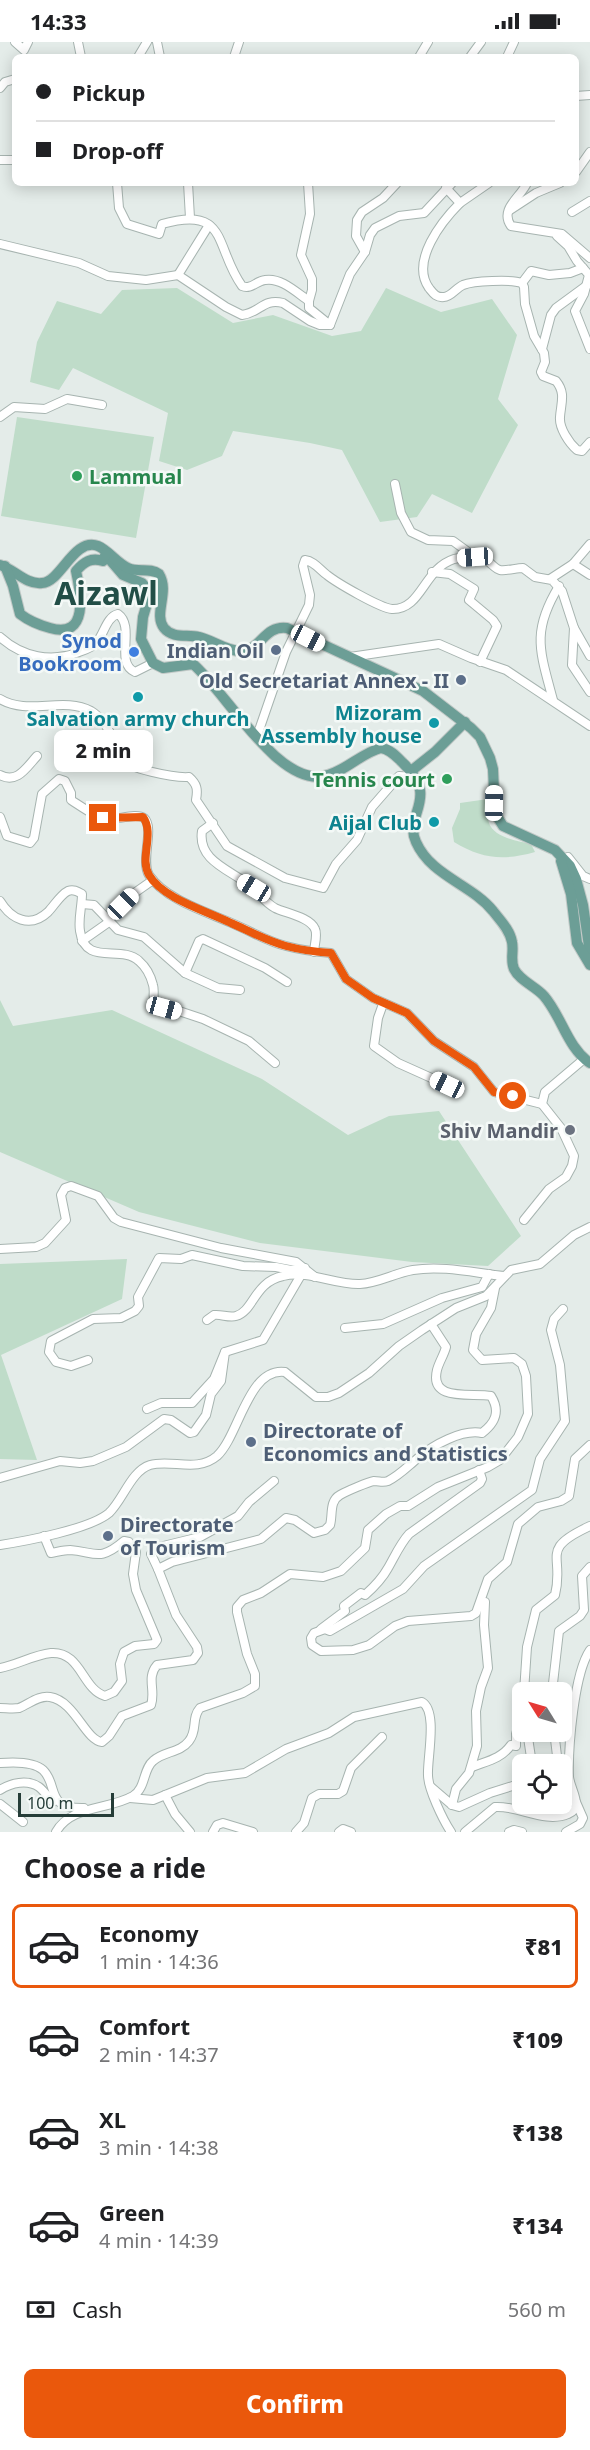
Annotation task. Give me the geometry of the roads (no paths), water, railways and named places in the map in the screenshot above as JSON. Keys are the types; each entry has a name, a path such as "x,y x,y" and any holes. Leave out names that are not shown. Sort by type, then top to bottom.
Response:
{"main road":[{"path":"3,565 28,581 41,584 51,580 74,554 94,545 129,569 151,570 159,574 164,590 161,622 166,631 174,635 200,637 242,651 249,649 274,629 282,627 423,691 465,722 480,737 493,769 495,813 503,826 555,850 570,866 583,905 590,953"},
{"path":"3,565 13,586 20,614 36,624 64,631 73,628 77,621 81,600 76,572 85,562 96,559 103,561 106,553"},
{"path":"106,553 118,571 142,583 147,589 148,600 143,617 141,639 153,663 163,668 193,664 283,764 305,776 320,777 331,774 381,747 390,751 413,774 421,799 413,830 417,844 438,870 479,897 501,921 512,940 513,968 518,975 545,997 571,1043 587,1061"},
{"path":"413,774 465,722"},
{"path":"555,850 563,866 571,894 577,943 590,965"}],"street":[{"path":"15,42 24,50 28,42"},
{"path":"0,88 5,82 12,80"},
{"path":"579,168 590,152"},
{"path":"117,186 119,208 127,224 159,234 162,224 190,218 209,225 220,238 230,265 242,286 250,287 266,279 277,280 309,301"},
{"path":"188,186 190,218"},
{"path":"308,186 310,214 301,255 312,279 309,308 330,325"},
{"path":"365,252 356,236 357,220 362,212 383,198 394,186"},
{"path":"330,325 350,274 365,252 370,235 375,228 399,216 424,213 449,186 460,203"},
{"path":"485,186 460,203 441,228 427,252 424,278 435,295 447,297 458,288 470,283 522,283"},
{"path":"525,186 508,212 507,220 514,228 567,236 590,258"},
{"path":"508,212 536,193 553,186"},
{"path":"572,212 590,201"},
{"path":"178,275 209,225"},
{"path":"552,232 568,246 589,275 575,311 590,349"},
{"path":"0,244 79,263 108,276 146,280 178,275 226,308 242,315 254,312 266,303 276,301 320,325 330,325"},
{"path":"583,268 570,273 549,275 531,271 522,283 534,336 542,348 545,362 541,372 543,376 556,381 563,395 560,418 563,430 577,450 582,451 590,442"},
{"path":"542,348 551,315 556,308 586,285"},
{"path":"0,417 14,407 45,410 66,399 102,405"},
{"path":"395,484 401,513 411,532 428,540 453,541 475,557"},
{"path":"550,579 573,564 590,544"},
{"path":"256,736 286,652 310,600 303,566 305,560 308,559 329,577 358,594 393,609 403,608 410,602 424,588 432,572 450,560 475,557 484,559 500,570 523,568 535,578 550,579 559,586 568,604 574,627 590,656"},
{"path":"573,564 590,575"},
{"path":"432,572 450,574 474,589 469,600 497,626 480,662"},
{"path":"553,700 542,657 540,637 543,616 559,586"},
{"path":"0,637 20,652 44,657 65,657 94,646 112,616 118,614 126,623 127,663 130,669 135,672 153,663"},
{"path":"574,627 572,665 590,692"},
{"path":"350,657 440,644 480,662 506,670 590,726"},
{"path":"0,699 8,704 27,707 68,705 92,711 109,731 118,750 119,758 134,767 189,777 195,782 198,789 196,800 227,846 289,880 323,888 327,885 336,864 357,840 368,814 384,791 399,776 413,774"},
{"path":"0,775 9,779 16,778 37,756"},
{"path":"0,817 7,836 30,843 34,838 42,794 59,779 65,781 71,793 71,800 93,815 114,819 143,817 148,824 146,865 148,874 175,897 265,939 285,946 331,953 346,979 383,1004 407,1013 434,1041 474,1067 494,1092 542,1104 561,1128 574,1156 572,1166 566,1176 549,1190 524,1220"},
{"path":"213,823 202,831 200,843 203,848 225,869 254,888 272,906 298,916 311,924 316,932 314,952"},
{"path":"555,850 565,855 583,876 590,879"},
{"path":"82,941 109,922 113,913 133,894 153,880"},
{"path":"0,901 13,918 22,920 45,915 68,891 75,890 82,894 79,929 82,941 89,949 100,954 126,955 138,960 147,971 153,986 155,1003 203,1019 249,1041 275,1063"},
{"path":"82,904 94,905 117,930 144,937 185,973 218,988 240,990"},
{"path":"185,973 199,941 203,939 265,968 287,982"},
{"path":"383,1004 378,1018 375,1046 398,1063 447,1085"},
{"path":"542,1104 545,1092 587,1061"},
{"path":"0,1249 36,1247 45,1243 64,1223 66,1216 61,1195 65,1188 71,1186 98,1196 114,1218 121,1222 221,1248 296,1262 303,1272"},
{"path":"0,1545 44,1536 92,1522 108,1514 119,1502 137,1474 150,1466 200,1465 215,1457 227,1443 258,1383 271,1373 285,1372 310,1394 321,1399 354,1384 399,1346 456,1308 486,1296 511,1270 540,1264 574,1235 590,1227"},
{"path":"88,1360 71,1366 58,1364 49,1354 51,1341 93,1318 121,1318 135,1311 139,1305 138,1298 159,1258 181,1259 192,1255 239,1266 291,1269 315,1277 360,1284 415,1269 458,1270 504,1276"},
{"path":"207,1320 214,1315 240,1314 246,1310 266,1283 285,1275 303,1272"},
{"path":"147,1409 161,1404 192,1403 214,1379 225,1352 262,1340 303,1272"},
{"path":"345,1328 383,1324 442,1298 482,1287 489,1274"},
{"path":"57,1832 69,1816 130,1798 142,1787 151,1763 184,1747 189,1741 196,1730 194,1718 200,1708 243,1693 255,1686 255,1674 247,1654 237,1612 237,1607 243,1600 261,1593 290,1574 323,1577 341,1571 365,1548 368,1530 386,1514 400,1506 408,1506 438,1487 493,1465 506,1454 518,1437 528,1414 528,1398 522,1364 508,1357 482,1360 473,1350 476,1334 491,1308 495,1288"},
{"path":"319,1631 325,1629 330,1631 403,1589 424,1566 531,1492 535,1485 540,1459 565,1421 560,1365 551,1330 554,1319 563,1309"},
{"path":"158,1569 172,1562 261,1539 286,1518 295,1520 314,1533 325,1530 331,1521 332,1506 340,1495 372,1482 391,1480 418,1458 443,1442 470,1432 482,1433 491,1426 497,1418 495,1403 491,1396 451,1395 438,1386 437,1369 446,1347 432,1324"},
{"path":"0,1478 60,1461 80,1463 93,1461 126,1447 164,1419 171,1420 190,1433 194,1432 206,1414 211,1394 221,1381 225,1352"},
{"path":"479,1470 482,1479 480,1483 409,1534 401,1543 378,1582 365,1595 361,1593 344,1606 345,1611 311,1638 312,1645 317,1650 359,1648 408,1621 474,1615 480,1607 490,1576 507,1562 516,1528 538,1507 564,1500 569,1496 575,1459 590,1445"},
{"path":"0,1708 16,1708 44,1697 54,1698 73,1711 95,1739 102,1742 109,1736 122,1716 151,1705 153,1700 150,1679 157,1665 193,1660 198,1653 193,1638 176,1615 151,1554 154,1548 200,1537 238,1516 249,1502 274,1481"},
{"path":"525,1682 528,1639 537,1608 555,1595 555,1558 558,1547 572,1534 590,1526"},
{"path":"0,1668 50,1653 64,1656 77,1665 96,1690 105,1696 114,1692 122,1681 120,1664 124,1652 135,1646 154,1644 157,1640 133,1580 136,1552 129,1542 124,1541 114,1549 99,1554 71,1550 51,1553 44,1536"},
{"path":"553,1682 559,1631 584,1611 582,1576 590,1567"},
{"path":"453,1805 456,1789 472,1767 478,1742 476,1711 488,1668 484,1629 485,1587"},
{"path":"570,1754 576,1688 590,1650"},
{"path":"130,1798 153,1800 207,1778 250,1772 286,1749 329,1733 354,1717 418,1702 426,1705 429,1711 428,1775 442,1818 452,1832"},
{"path":"296,1832 304,1823 312,1798 319,1794 338,1794 343,1791 351,1768 382,1737"},
{"path":"472,1767 498,1758 511,1745 516,1746 516,1742"},
{"path":"0,1764 33,1765 40,1768 46,1773 53,1796 67,1806 75,1808"},
{"path":"0,1790 12,1784 32,1784 39,1787 60,1808 101,1808"},
{"path":"431,1786 453,1805 462,1807 490,1793 512,1786"},
{"path":"566,1832 580,1824 583,1818 572,1790"},
{"path":"165,1795 175,1814 190,1832"},
{"path":"465,1832 495,1808 563,1816 573,1812 576,1801"},
{"path":"0,1804 23,1822"},
{"path":"213,1832 220,1823 253,1832"},
{"path":"339,1832 343,1829 351,1832"},
{"path":"509,1832 514,1830 522,1832"}],"place":[{"name":"Lammual","path":"77,476"},
{"name":"Indian Oil","path":"276,650"},
{"name":"Synod Bookroom","path":"134,652"},
{"name":"Old Secretariat Annex - II","path":"461,680"},
{"name":"Salvation army church","path":"138,697"},
{"name":"Mizoram Assembly house","path":"434,723"},
{"name":"Tennis court","path":"447,779"},
{"name":"Aijal Club","path":"434,822"},
{"name":"Shiv Mandir","path":"570,1130"},
{"name":"Directorate of Economics and Statistics","path":"251,1442"},
{"name":"Directorate of Tourism","path":"108,1536"}],"district":[{"name":"Aizawl","path":"106,592"}]}
